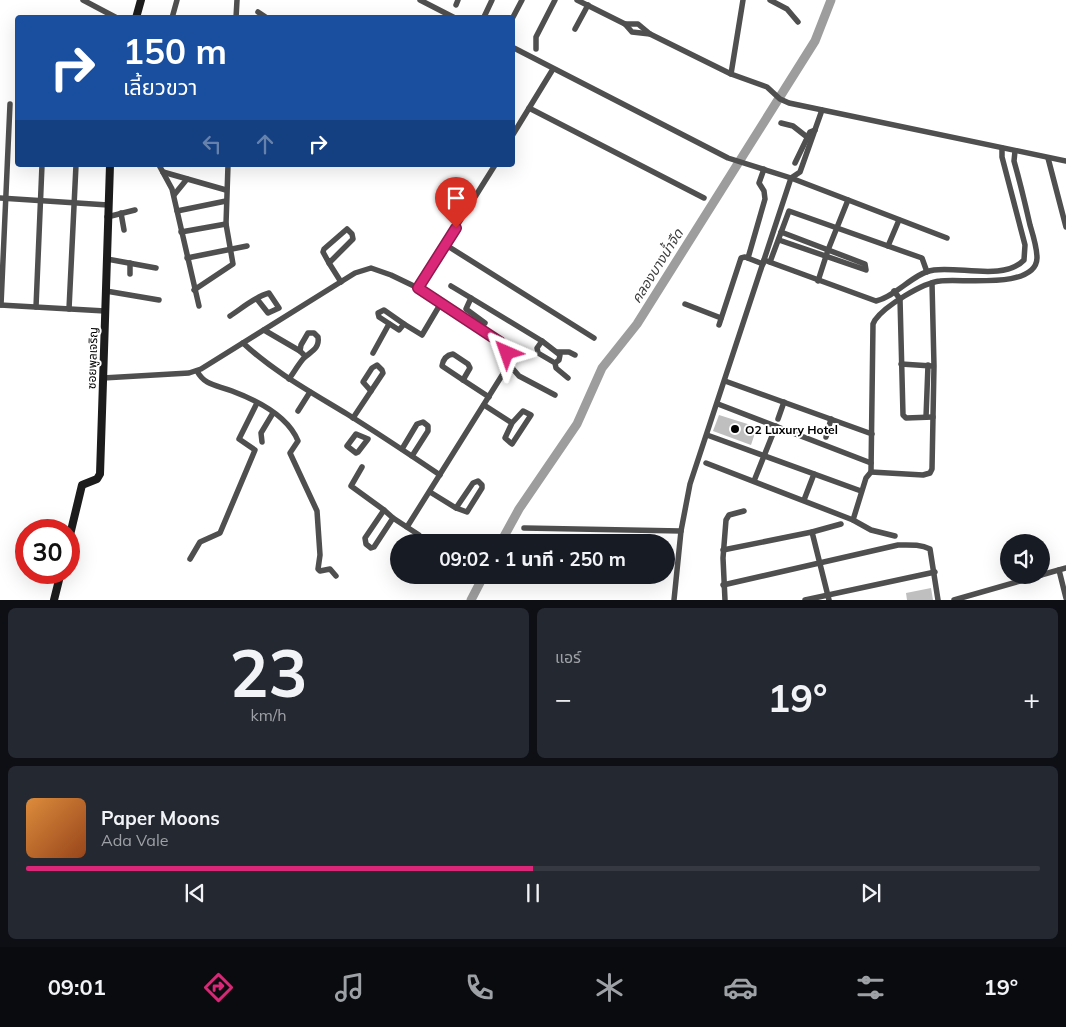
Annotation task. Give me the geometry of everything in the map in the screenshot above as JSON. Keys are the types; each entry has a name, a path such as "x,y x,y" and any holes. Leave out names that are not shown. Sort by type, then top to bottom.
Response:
{"street":[{"path":"83,0 111,15"},
{"path":"137,15 141,0"},
{"path":"173,15 177,0"},
{"path":"236,15 237,0"},
{"path":"420,0 449,15"},
{"path":"485,15 492,0"},
{"path":"514,15 522,0"},
{"path":"536,49 536,37 555,0"},
{"path":"731,74 743,0"},
{"path":"770,0 790,11 798,22"},
{"path":"575,30 583,2 625,24 632,32 650,34 731,74 752,81 790,104 1066,162"},
{"path":"258,12 262,15"},
{"path":"515,49 728,158 791,178 947,238"},
{"path":"515,131 553,69"},
{"path":"10,104 3,198 1,305 105,311"},
{"path":"529,108 704,198"},
{"path":"674,600 680,531 690,484 766,262 791,178 799,173 822,110"},
{"path":"781,123 793,126 807,138"},
{"path":"795,163 811,130 815,130"},
{"path":"719,325 741,258 766,262 876,301 926,272 935,270 995,270 1020,264 1024,260 1025,245 1002,157 1002,148"},
{"path":"853,520 866,478 871,472 874,324 878,317 900,299 932,283 962,280 1011,280 1032,269 1037,259 1014,161 1015,151"},
{"path":"1048,158 1066,227"},
{"path":"36,307 42,167"},
{"path":"69,309 76,167"},
{"name":"ซอยพูลเจริญ","path":"74,519 82,485 97,479 100,474 110,167"},
{"path":"160,167 174,195 199,306"},
{"path":"194,290 233,264 226,224 228,167"},
{"path":"418,288 494,167"},
{"path":"748,258 765,199 764,190 759,183 764,169"},
{"path":"163,172 226,190"},
{"path":"174,195 187,179"},
{"path":"3,198 40,202 108,205"},
{"path":"818,280 848,200"},
{"path":"177,211 226,201"},
{"path":"107,216 135,210"},
{"path":"766,262 779,240 789,211 922,258 926,272"},
{"path":"120,214 124,230"},
{"path":"888,246 898,220"},
{"path":"181,232 226,224"},
{"path":"329,263 354,239 347,230 324,249 323,252 329,263 341,282"},
{"path":"779,240 827,253 865,264 866,270 827,253 781,232"},
{"path":"446,245 594,338"},
{"path":"187,258 247,246"},
{"path":"107,259 156,268"},
{"path":"130,263 130,274"},
{"path":"103,378 196,371 355,272 371,268 389,274 418,288 500,342 507,353 507,362 506,369 407,527"},
{"path":"995,270 996,280"},
{"path":"871,472 923,475 930,473 932,469 932,283"},
{"path":"451,286 558,352 561,357 555,363"},
{"path":"106,291 159,300"},
{"path":"894,291 900,299 904,417 933,417"},
{"path":"230,316 269,293 285,316"},
{"path":"471,298 466,309 485,323"},
{"path":"257,299 268,313 279,308"},
{"path":"404,324 398,330 379,317 381,311 384,310 422,335 441,303"},
{"path":"685,304 721,318"},
{"path":"481,329 492,312"},
{"path":"373,353 389,324"},
{"path":"264,330 302,354 289,379"},
{"path":"542,341 537,348 538,353 555,363 558,370 568,378"},
{"path":"243,343 263,362 374,431 440,475"},
{"path":"558,352 569,352 575,355"},
{"path":"463,380 470,368 469,366 453,354 448,355 442,366 463,380 489,396"},
{"path":"507,362 519,376 555,395"},
{"path":"902,364 931,366"},
{"path":"926,418 931,366"},
{"path":"196,371 203,381 257,403 273,412 290,427 298,441 290,452 317,511 320,556 318,569 320,571 332,570 336,576"},
{"path":"725,381 872,434"},
{"path":"353,418 371,391"},
{"path":"298,411 310,392"},
{"path":"778,419 784,402"},
{"path":"190,559 200,542 220,533 240,487 255,450 239,439 257,403"},
{"path":"718,404 871,463"},
{"path":"484,405 512,423"},
{"path":"523,411 532,417 512,444 504,438 512,423 523,411"},
{"path":"262,442 261,433 273,412"},
{"path":"826,437 831,419"},
{"path":"402,449 417,424 423,422 428,426 428,431 412,456"},
{"path":"754,481 776,426"},
{"path":"368,439 374,431"},
{"path":"707,435 862,492"},
{"path":"706,463 804,500 853,520 871,530 896,536"},
{"path":"362,467 350,486 416,534"},
{"path":"804,500 814,474"},
{"path":"430,492 456,508 465,513 482,488 481,483 475,481 456,508"},
{"path":"384,510 365,538 368,546 374,547 393,518"},
{"path":"725,600 723,550 727,517 744,511"},
{"path":"723,550 812,532 841,524"},
{"path":"524,528 680,531"},
{"path":"812,532 828,597"},
{"path":"724,585 898,545 925,546 930,549 938,600"},
{"path":"1050,572 1066,568"},
{"path":"1059,570 1066,598"},
{"path":"805,600 828,597 935,572"},
{"path":"54,600 58,584"},
{"path":"954,600 1010,584"}],"building":[{"name":"O2 Luxury Hotel","path":"719,415 757,427 751,445 713,431"},
{"path":"931,588 933,600 907,600 906,593"}],"waterway":[{"name":"คลองบางน้ำจืด","path":"505,534 519,509 577,424 602,368 637,324 815,41 831,0"},
{"name":"คลองบางน้ำจืด","path":"471,600 479,584"}],"place":[{"name":"O2 Luxury Hotel","path":"735,429"}],"route":[{"path":"456,228 418,288 500,342 507,353"}]}
